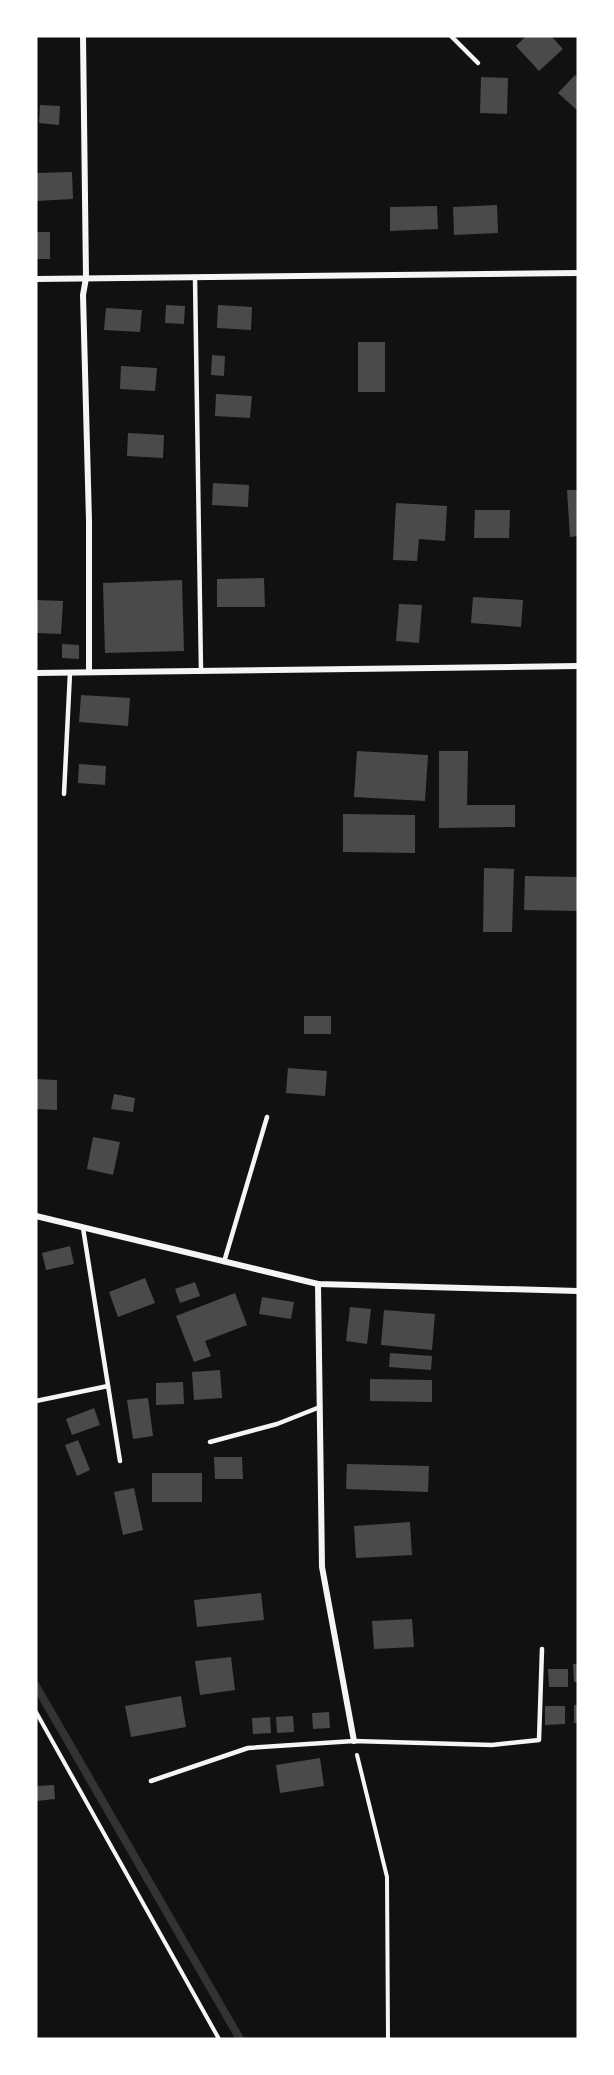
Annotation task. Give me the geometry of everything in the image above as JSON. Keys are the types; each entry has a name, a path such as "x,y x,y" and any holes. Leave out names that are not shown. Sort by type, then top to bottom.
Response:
{"street":[{"path":"83,36 89,672"},
{"path":"36,279 578,273"},
{"path":"36,673 578,666"},
{"path":"36,1216 318,1284 578,1291"},
{"path":"318,1284 322,1568 354,1741"}],"lane":[{"path":"451,36 478,63"},
{"path":"195,277 201,671"},
{"path":"64,794 70,673"},
{"path":"224,1262 267,1117"},
{"path":"83,1227 120,1461"},
{"path":"36,1401 108,1386"},
{"path":"210,1442 277,1424 320,1407"},
{"path":"151,1781 248,1748 354,1741 492,1745 539,1740 542,1649"}],"path":[{"path":"36,1712 219,2039"},
{"path":"354,1741 387,1877 387,2039"}],"building":[{"path":"526,36 551,36 563,49 539,71 516,46"},
{"path":"575,75 578,78 578,111 558,93"},
{"path":"481,77 508,78 507,114 480,113"},
{"path":"40,105 60,106 59,125 39,123"},
{"path":"72,172 73,199 36,201 36,173"},
{"path":"497,205 498,233 454,235 453,207"},
{"path":"437,206 438,229 390,231 390,207"},
{"path":"36,232 50,232 50,259 36,259"},
{"path":"166,305 185,306 184,324 165,323"},
{"path":"218,305 252,307 251,330 217,328"},
{"path":"106,308 142,310 140,332 104,330"},
{"path":"358,342 385,342 385,392 358,392"},
{"path":"212,355 225,356 224,376 211,375"},
{"path":"121,366 157,368 155,391 120,389"},
{"path":"216,394 252,396 250,418 215,416"},
{"path":"128,433 164,435 163,458 127,456"},
{"path":"213,483 249,485 248,507 212,505"},
{"path":"567,490 578,490 578,536 570,537"},
{"path":"396,503 447,506 445,541 419,539 417,561 393,560"},
{"path":"475,510 510,510 509,538 474,538"},
{"path":"264,578 265,607 217,607 217,579"},
{"path":"182,580 184,651 105,653 103,583"},
{"path":"473,597 523,600 521,627 471,623"},
{"path":"36,600 63,601 61,634 36,633"},
{"path":"399,604 422,605 419,643 396,641"},
{"path":"62,644 79,645 79,659 62,658"},
{"path":"81,695 130,698 128,726 79,722"},
{"path":"357,751 428,755 425,801 354,797"},
{"path":"439,751 468,751 467,805 515,805 515,827 439,828"},
{"path":"79,764 106,766 105,785 78,783"},
{"path":"343,814 415,815 415,853 343,852"},
{"path":"484,868 514,869 512,932 483,932"},
{"path":"525,876 578,877 578,911 524,910"},
{"path":"304,1016 331,1016 331,1034 304,1034"},
{"path":"288,1068 327,1071 325,1096 286,1093"},
{"path":"36,1079 57,1080 57,1110 36,1109"},
{"path":"114,1094 135,1098 133,1112 111,1109"},
{"path":"93,1137 120,1142 113,1175 87,1169"},
{"path":"70,1246 74,1264 46,1270 42,1253"},
{"path":"145,1278 155,1303 118,1317 109,1292"},
{"path":"195,1282 200,1296 180,1303 175,1289"},
{"path":"235,1293 247,1325 205,1341 211,1356 194,1362 176,1316"},
{"path":"262,1297 294,1302 291,1319 259,1314"},
{"path":"350,1307 371,1309 367,1344 346,1341"},
{"path":"384,1310 435,1314 432,1350 381,1345"},
{"path":"390,1353 432,1356 431,1370 389,1367"},
{"path":"220,1370 222,1398 194,1400 192,1372"},
{"path":"370,1379 432,1380 432,1402 370,1401"},
{"path":"183,1382 184,1404 156,1405 156,1383"},
{"path":"148,1398 153,1436 133,1439 127,1400"},
{"path":"94,1408 100,1425 72,1435 66,1419"},
{"path":"78,1440 90,1470 77,1476 65,1445"},
{"path":"214,1457 242,1457 243,1479 215,1479"},
{"path":"347,1464 429,1466 428,1492 346,1489"},
{"path":"152,1473 202,1473 202,1502 152,1502"},
{"path":"134,1488 143,1530 123,1535 114,1492"},
{"path":"410,1522 412,1555 356,1558 354,1526"},
{"path":"261,1593 264,1620 197,1627 194,1600"},
{"path":"412,1619 414,1647 374,1649 372,1621"},
{"path":"231,1657 235,1690 200,1695 195,1661"},
{"path":"573,1664 578,1664 578,1682 574,1682"},
{"path":"548,1669 568,1669 568,1687 549,1687"},
{"path":"181,1696 186,1727 131,1737 125,1706"},
{"path":"574,1705 578,1705 578,1723 574,1723"},
{"path":"545,1706 565,1706 565,1724 545,1725"},
{"path":"329,1712 330,1728 313,1729 312,1713"},
{"path":"293,1716 294,1732 277,1733 276,1717"},
{"path":"270,1717 271,1733 253,1734 252,1718"},
{"path":"320,1758 324,1786 280,1793 276,1765"},
{"path":"54,1785 55,1799 37,1801 36,1786"}],"waterway":[{"path":"36,1686 240,2039"}]}
